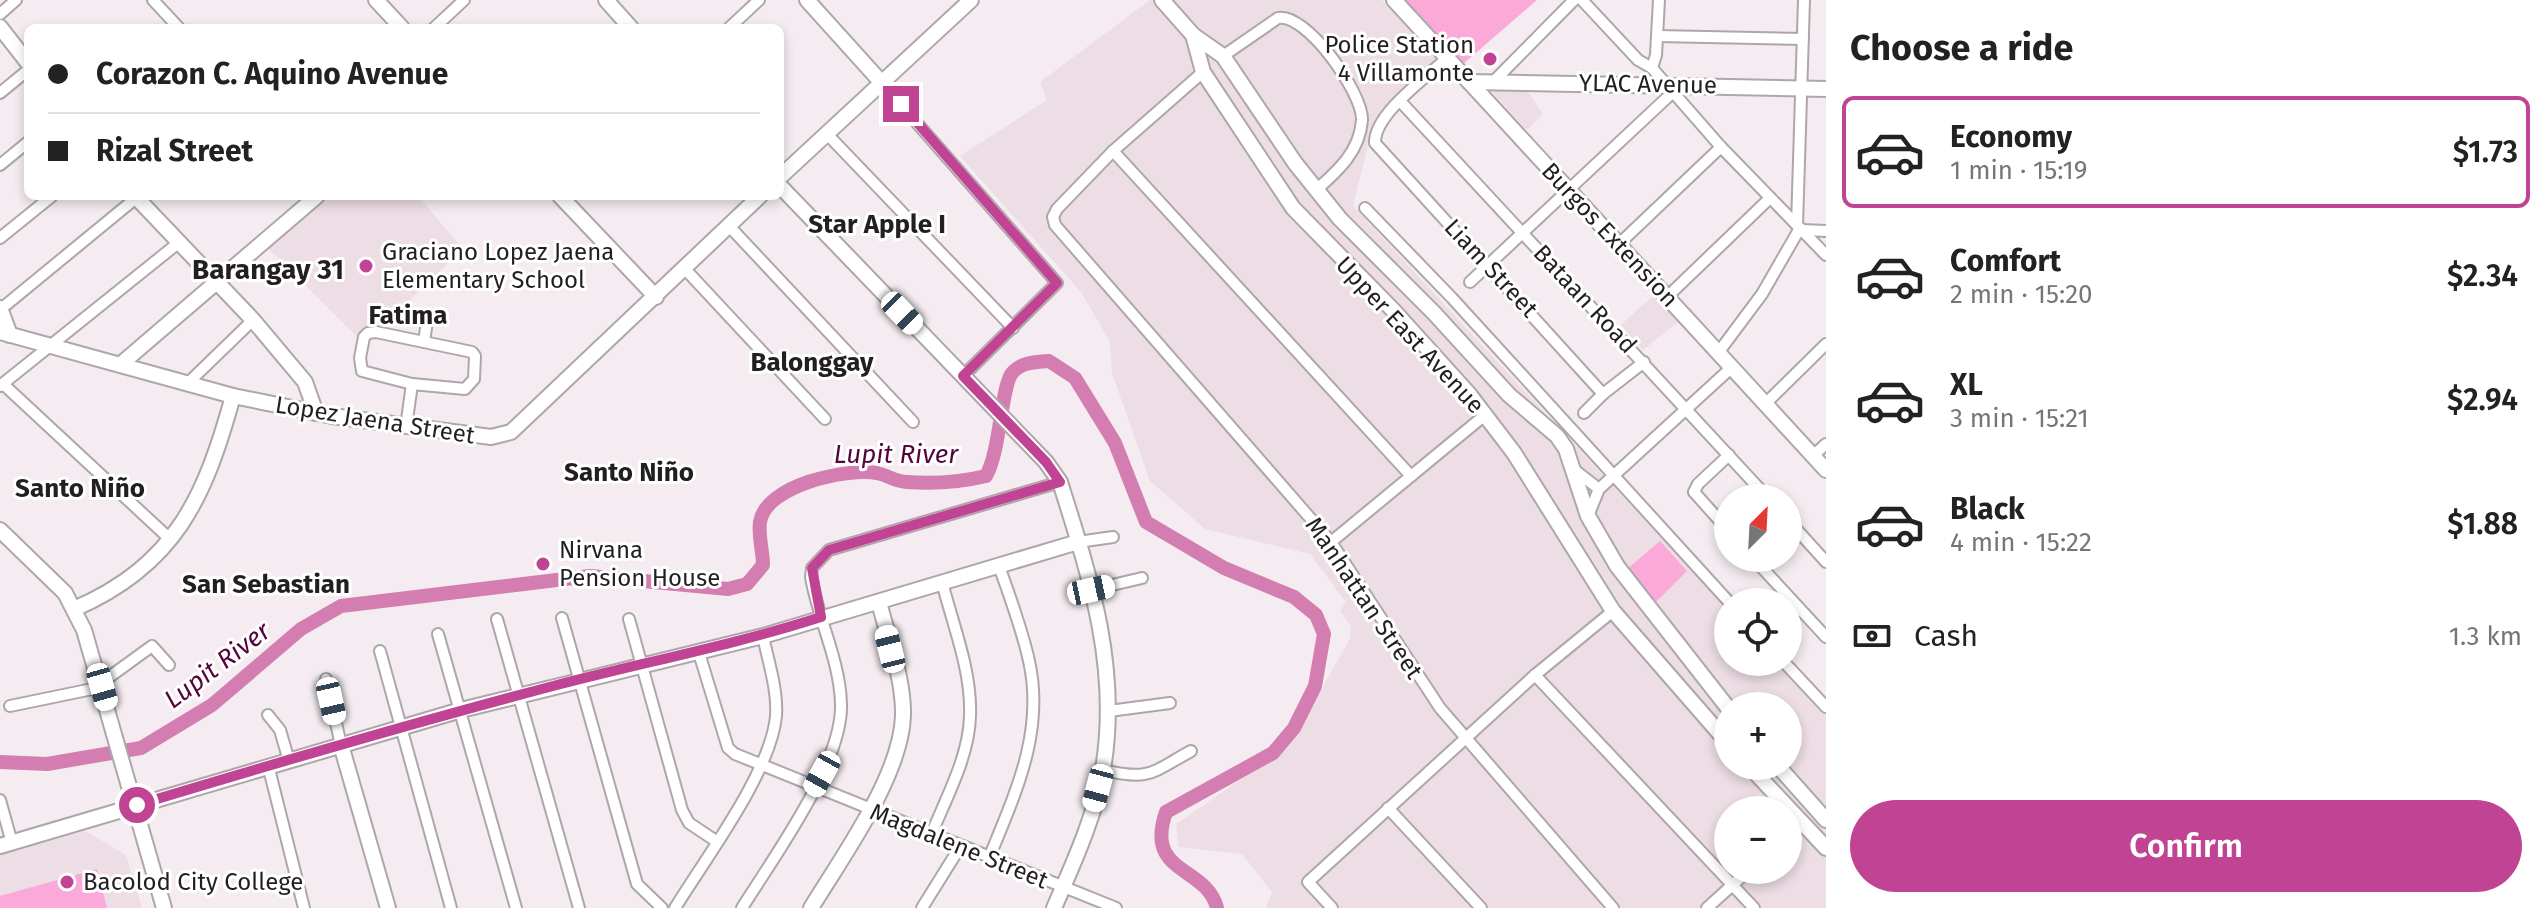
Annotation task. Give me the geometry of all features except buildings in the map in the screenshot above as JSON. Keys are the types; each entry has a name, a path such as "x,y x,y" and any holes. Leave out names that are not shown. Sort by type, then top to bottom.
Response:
{"street":[{"path":"0,14 16,0"},
{"path":"153,0 175,24"},
{"path":"438,24 464,0"},
{"path":"606,0 627,24"},
{"path":"733,24 759,0"},
{"path":"807,0 1057,283 963,376"},
{"path":"784,173 971,0"},
{"name":"Upper East Avenue","path":"1162,0 1193,35 1223,56 1316,190 1501,386 1557,436 1572,468 1588,516 1636,593 1715,692"},
{"name":"Burgos Extension","path":"1394,0 1826,470"},
{"path":"1494,81 1574,0"},
{"path":"1582,0 1638,60 1652,68 1721,147 1826,255"},
{"path":"1652,68 1659,0"},
{"path":"1718,353 1762,294 1800,228 1804,0"},
{"path":"381,2 397,24"},
{"path":"1293,208 1342,166 1360,134 1361,109 1347,80 1301,23 1286,16 1278,18 1223,56 1113,151 1411,476"},
{"path":"0,27 24,58"},
{"name":"Upper East Avenue","path":"1193,35 1203,72 1293,208 1393,310 1485,415 1514,453 1613,611 1714,727"},
{"path":"1657,36 1803,39"},
{"path":"1400,101 1447,58"},
{"path":"0,93 24,73"},
{"name":"YLAC Avenue","path":"1469,82 1668,89 1826,89"},
{"path":"1470,282 1570,192 1668,89"},
{"name":"Bataan Road","path":"1400,101 1755,484"},
{"name":"Liam Street","path":"1400,101 1379,123 1375,143 1603,394"},
{"path":"827,134 1013,328"},
{"path":"0,165 24,145"},
{"path":"1619,244 1721,147"},
{"name":"Manhattan Street","path":"1113,151 1053,217 1055,225 1331,542 1424,686 1465,739 1613,908"},
{"path":"784,190 1046,462 1060,482 1108,663 1109,711 1103,770 1094,806 1054,908"},
{"path":"1667,297 1770,198"},
{"path":"0,238 47,200"},
{"path":"5,334 0,308 132,200"},
{"path":"139,200 177,244 253,320 305,382 316,413"},
{"path":"121,364 312,200"},
{"path":"564,200 656,297"},
{"name":"Lopez Jaena Street","path":"5,334 233,396 316,413 478,437 511,432 756,200"},
{"path":"1365,208 1452,298 1716,588"},
{"path":"729,226 913,422"},
{"path":"1800,228 1826,231"},
{"path":"171,540 2,385 177,244"},
{"path":"685,269 825,419"},
{"path":"188,383 253,320"},
{"path":"424,342 427,321"},
{"path":"376,332 472,352 475,356 474,379 465,389 412,384 362,371 364,337 376,332"},
{"path":"1765,404 1826,344"},
{"path":"1584,413 1644,362"},
{"path":"1588,516 1599,489 1731,368"},
{"path":"406,427 412,384"},
{"path":"74,609 125,584 171,540 201,494 216,457 233,396"},
{"path":"1331,542 1485,415"},
{"path":"1813,456 1826,444"},
{"path":"1714,514 1694,492 1698,484 1729,455"},
{"path":"1572,468 1599,489"},
{"path":"742,908 814,788 830,751 841,707 812,568 829,550 1060,482"},
{"path":"0,530 45,571 74,609 102,685 164,908"},
{"path":"1802,536 1826,562"},
{"path":"0,800 6,844 461,710 640,663 699,653 1078,542 1113,537"},
{"path":"1817,553 1826,544"},
{"path":"989,858 1022,779 1031,745 1034,708 1030,664 999,566"},
{"path":"1766,572 1826,637"},
{"path":"1091,590 1142,578"},
{"path":"931,835 962,758 970,717 966,674 942,582"},
{"path":"1332,908 1308,882 1535,675 1636,593"},
{"path":"811,908 871,811 897,745 903,719 902,701 879,602"},
{"path":"562,618 637,884 662,908"},
{"path":"497,619 579,908"},
{"path":"629,619 682,810 689,823 716,841"},
{"path":"438,634 516,908"},
{"path":"675,908 760,765 776,715 763,636"},
{"path":"10,706 102,685 152,646 169,665"},
{"path":"380,651 451,908"},
{"name":"Magdalene Street","path":"699,653 728,748 814,788 1116,908"},
{"path":"1535,675 1754,908"},
{"path":"1797,676 1826,707"},
{"path":"326,679 341,745 388,908"},
{"path":"1109,711 1170,703"},
{"path":"268,715 280,730 289,761"},
{"path":"1103,770 1136,778 1155,772 1191,751"},
{"path":"268,765 304,908"},
{"path":"1762,780 1777,796"},
{"path":"1790,780 1821,815 1802,822 1826,848"},
{"path":"1388,808 1481,908"},
{"path":"926,907 960,847"},
{"path":"1707,908 1733,885"}],"shaded area":[{"path":"1150,0 1382,0 1440,63 1373,124 1353,206 1714,595 1714,676 1790,676 1826,715 1826,908 1266,908 1272,892 1242,854 1179,847 1176,824 1275,756 1298,730 1350,639 1351,627 1340,611 1346,602 1310,554 1205,529 1150,481 1112,373 1110,342 1081,292 960,156 1047,100 1040,82"},
{"path":"1404,0 1537,0 1464,63"},
{"path":"1497,85 1524,86 1543,114 1527,130 1493,93"},
{"name":"Graciano Lopez Jaena Elementary School","path":"318,200 421,200 463,249 364,344 265,245"},
{"path":"1654,295 1678,322 1643,350 1621,325"},
{"path":"1660,541 1687,571 1652,606 1626,570"},
{"name":"Bacolod City College","path":"85,831 126,855 142,908 0,908 0,855"},
{"path":"97,869 107,908 0,908 0,896"}],"waterway":[{"name":"Lupit River","path":"0,762 47,764 141,748 212,705 301,629 341,606 590,576 728,589 747,584 763,565 760,522 765,509 791,489 846,473 877,473 903,482 917,483 986,476 995,450 1009,379 1021,366 1049,361 1075,378 1115,443 1146,522 1224,568 1294,597 1316,615 1324,634 1315,686 1294,728 1273,753 1166,812 1161,832 1163,848 1179,868 1211,894 1217,908"}],"place":[{"name":"Police Station 4 Villamonte","path":"1490,59"},
{"name":"Graciano Lopez Jaena Elementary School","path":"366,266"},
{"name":"Nirvana Pension House","path":"543,564"},
{"name":"Bacolod City College","path":"67,882"}],"district":[{"name":"Star Apple I","path":"877,224"},
{"name":"Barangay 31","path":"268,269"},
{"name":"Fatima","path":"408,315"},
{"name":"Balonggay","path":"812,362"},
{"name":"Santo Niño","path":"629,472"},
{"name":"Santo Niño","path":"80,488"},
{"name":"San Sebastian","path":"266,584"}],"route":[{"path":"137,805 461,710 640,663 699,653 821,617 813,588 812,568 829,550 1060,482 1046,462 963,376 1057,283 901,104"}]}
